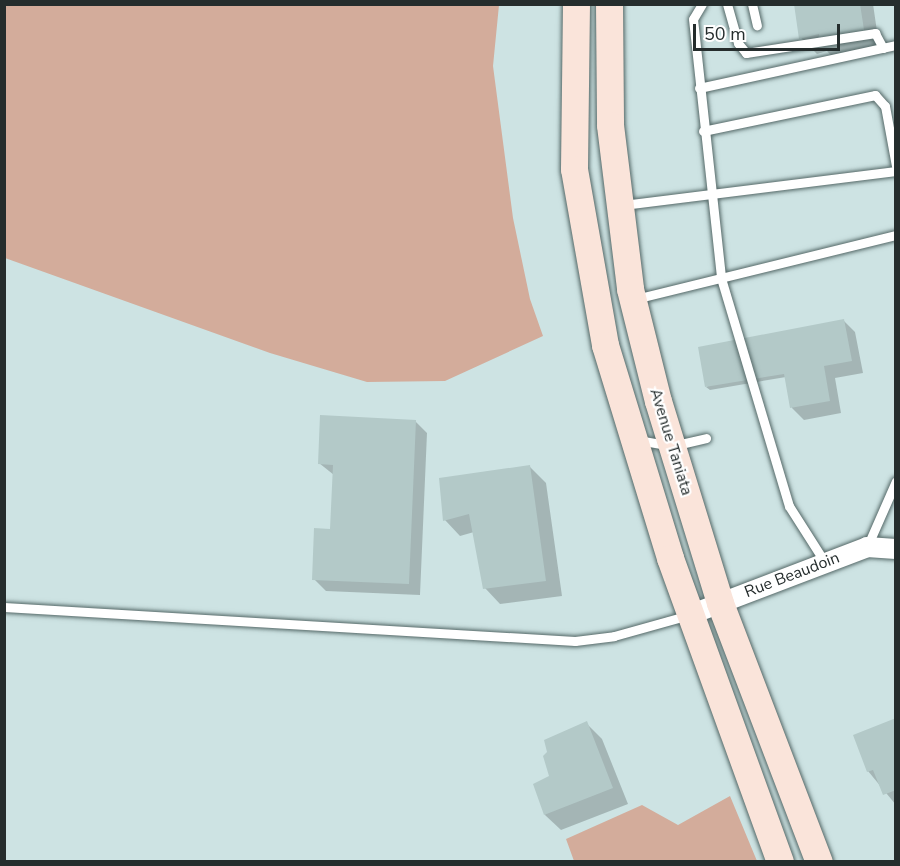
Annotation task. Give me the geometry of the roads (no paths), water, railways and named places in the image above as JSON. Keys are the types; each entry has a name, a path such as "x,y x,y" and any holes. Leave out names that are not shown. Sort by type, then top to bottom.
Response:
{"main road":[{"path":"576,4 574,170 605,345 633,439 692,614 780,861"},
{"name":"Avenue Taniata","path":"609,4 610,125 618,206 632,300 672,446 720,603 819,861"}],"street":[{"name":"Rue Beaudoin","path":"692,614 824,561 867,547 896,549"}],"lane":[{"path":"702,4 693,19 703,131 721,278 789,506 824,561"},
{"path":"727,4 738,44 746,53 875,33 883,48"},
{"path":"752,4 757,25"},
{"path":"699,88 896,45"},
{"path":"703,131 875,95 885,106 896,166"},
{"path":"618,206 896,171"},
{"path":"632,300 896,236"},
{"path":"633,439 672,446 706,438"},
{"path":"867,547 896,481"},
{"path":"4,607 575,641 614,636 692,614"}]}
